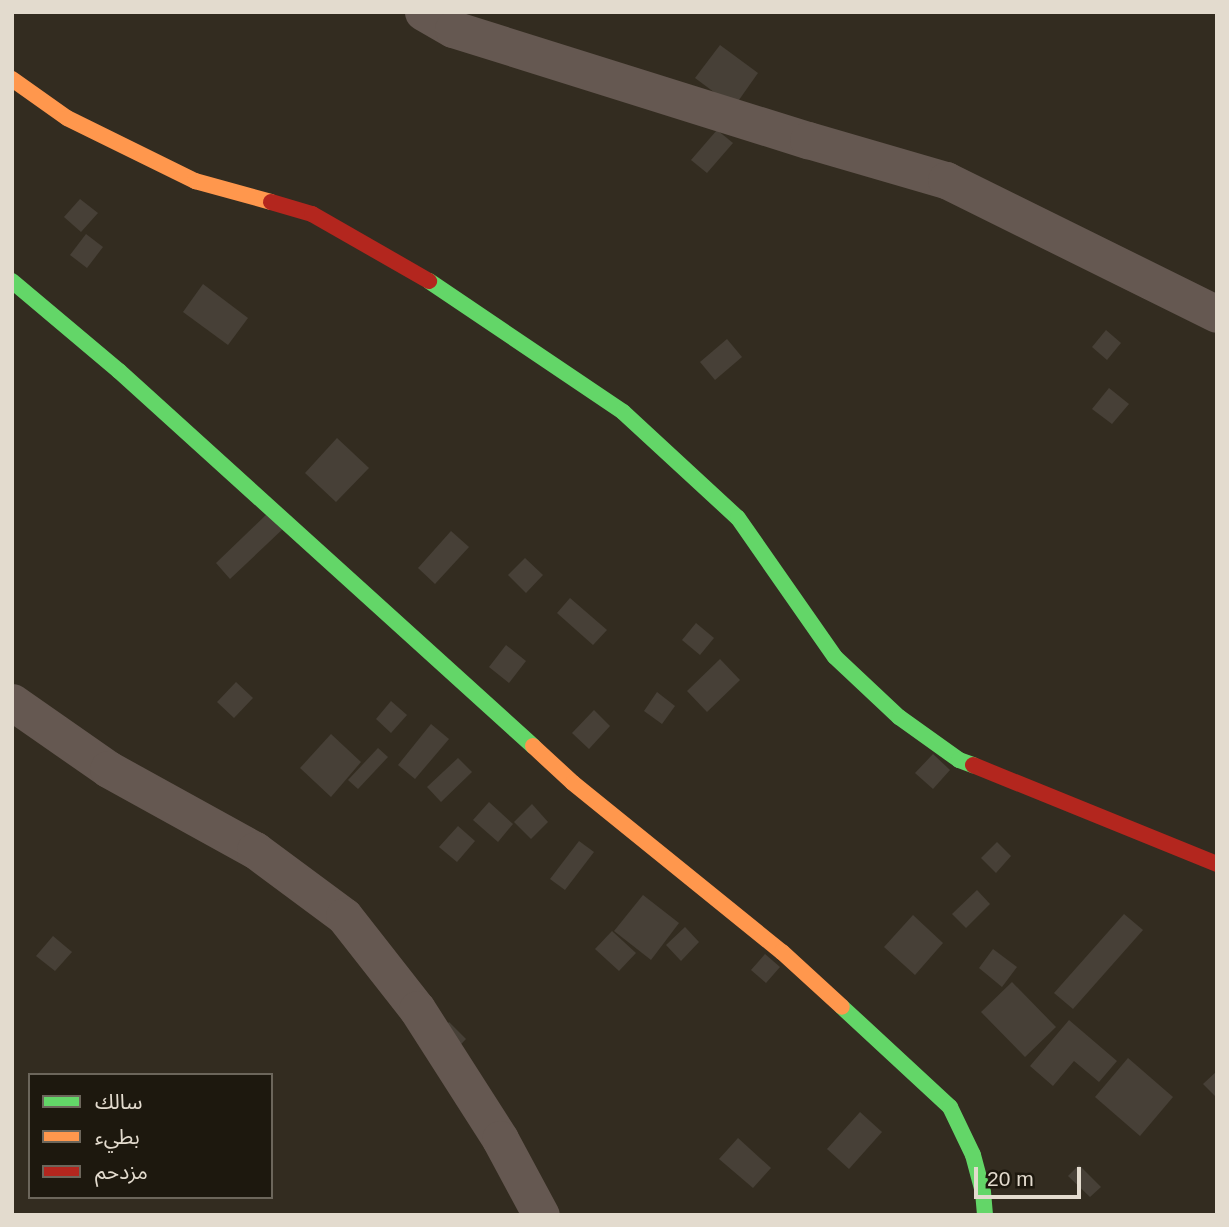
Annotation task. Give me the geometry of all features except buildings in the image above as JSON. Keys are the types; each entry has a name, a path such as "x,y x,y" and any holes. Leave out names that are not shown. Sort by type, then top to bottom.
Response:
{"street":[{"path":"423,12 453,29 808,140 946,180 1217,314"},
{"path":"12,79 67,118 195,181 312,214 422,277 623,412 719,500 738,518 835,657 900,717 959,760 1217,864"},
{"path":"12,281 119,371 562,774 782,952 950,1107 973,1155 984,1192 985,1215"},
{"path":"12,702 107,769 255,850 344,916 417,1009 500,1139 541,1215"}],"traffic: fast":[{"path":"12,281 119,371 533,746"},
{"path":"429,281 623,412 738,518 835,657 899,717 959,760 973,765"},
{"path":"842,1007 950,1107 973,1155 983,1192 985,1215"}],"traffic: slow":[{"path":"12,79 67,118 195,181 271,202"},
{"path":"533,746 573,783 782,952 842,1007"}],"traffic: jam":[{"path":"271,202 312,214 429,281"},
{"path":"973,765 1217,864"}]}
